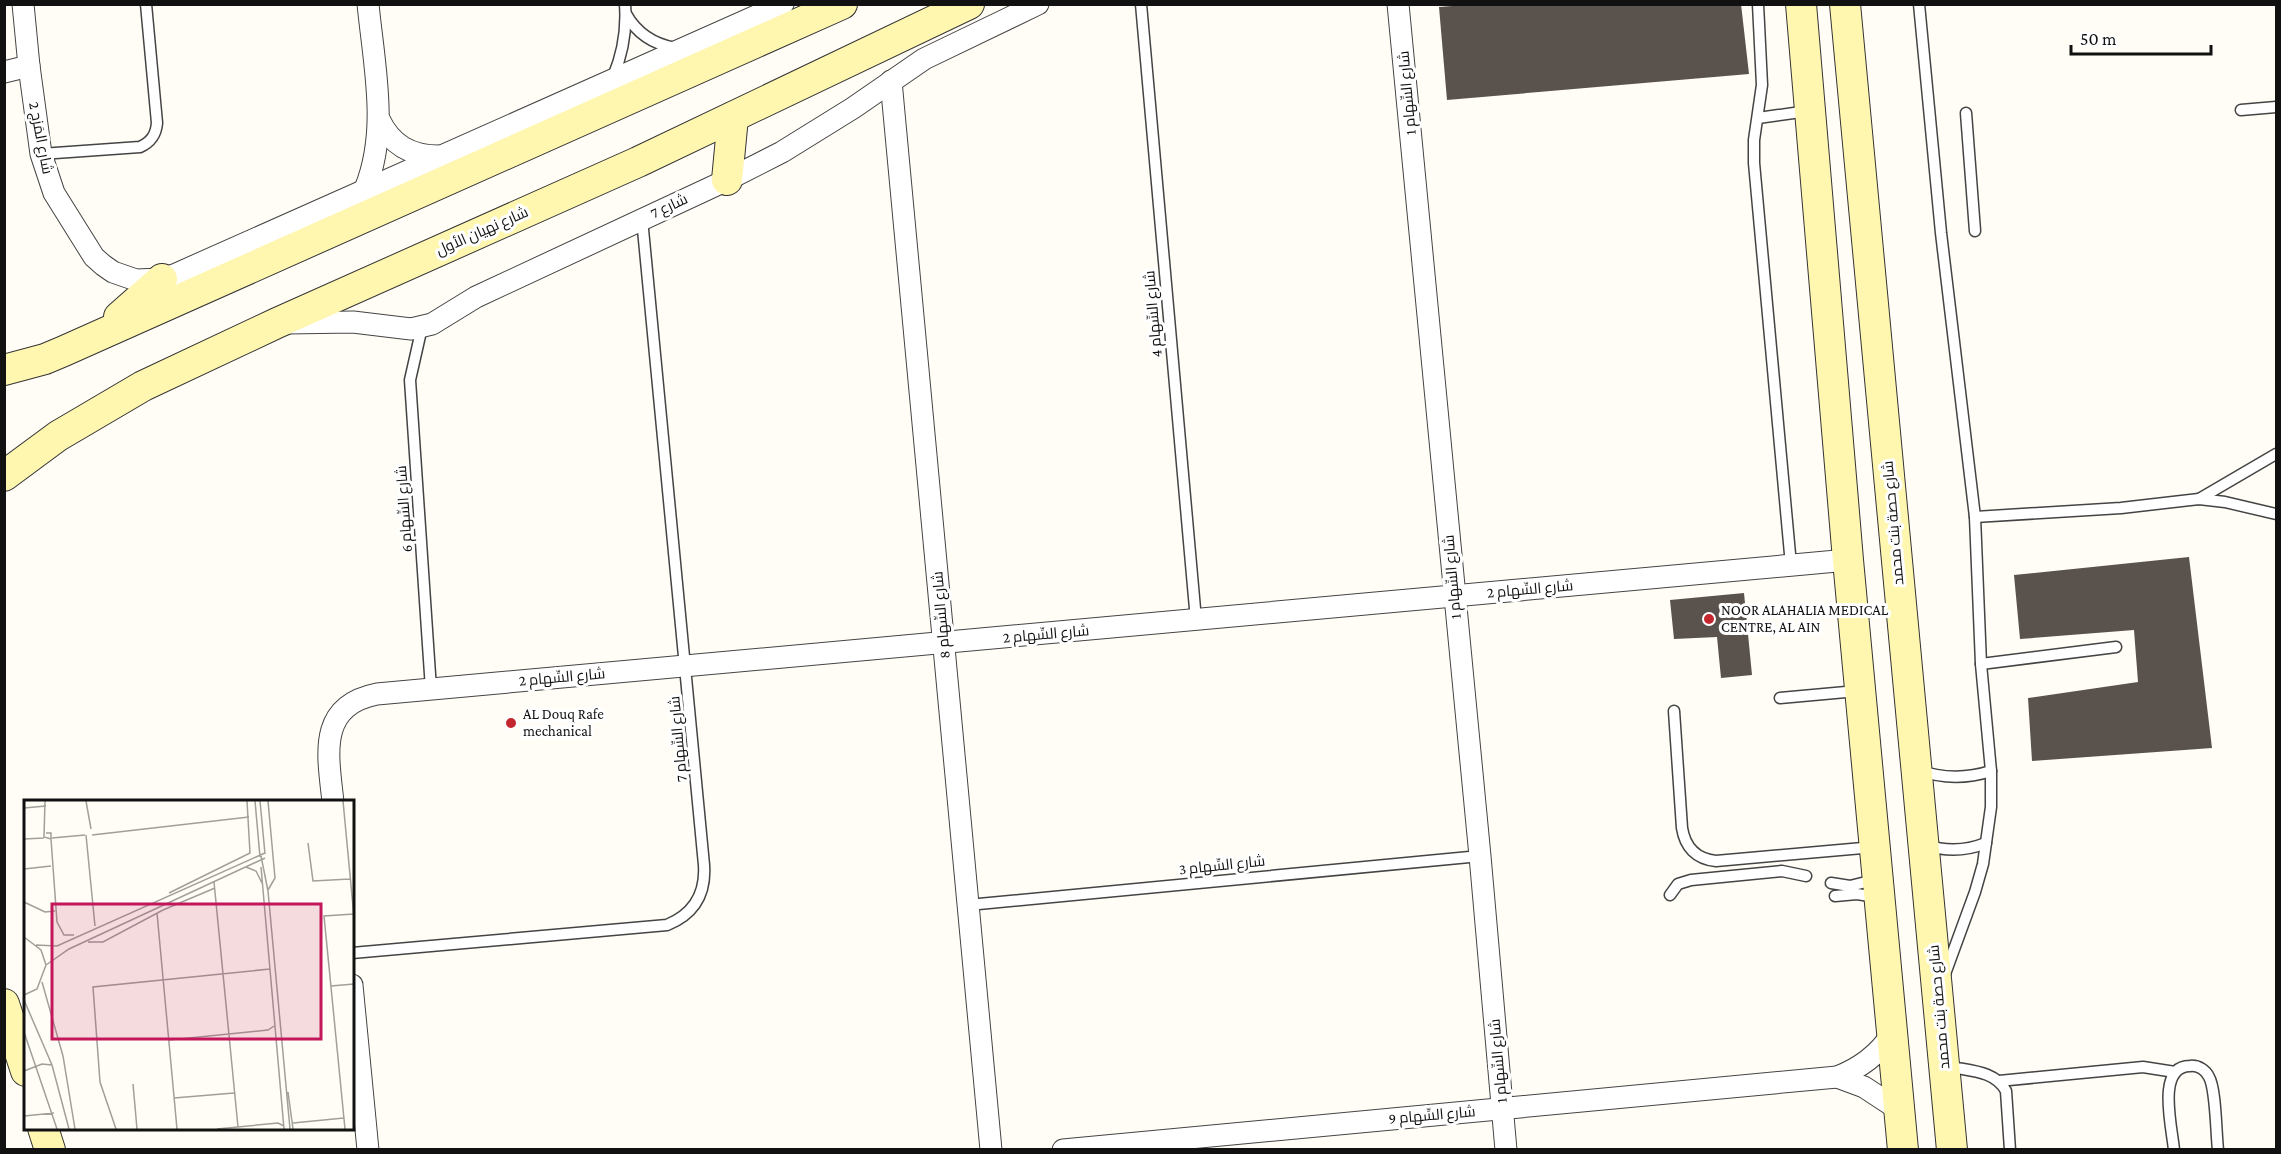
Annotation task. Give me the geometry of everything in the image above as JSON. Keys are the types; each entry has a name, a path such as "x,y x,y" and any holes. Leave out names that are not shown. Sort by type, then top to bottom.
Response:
{"street":[{"name":"شارع المَزج 2","path":"23,4 41,154 54,193 94,257 113,272 124,277 136,280 162,279"},
{"path":"365,189 376,155 379,119 368,4"},
{"path":"98,336 162,279 783,4"},
{"path":"4,370 45,359 98,336 842,4"},
{"name":"شارع نهيان الأول","path":"4,476 58,436 143,386 277,323 638,162 969,4"},
{"name":"شارع 7","path":"277,323 353,322 400,328 422,327 441,319 476,297 727,180 815,132 924,59 1038,4"},
{"name":"شارع السِّهام 1","path":"1398,4 1506,1149"},
{"path":"1801,4 1848,560 1903,1149"},
{"name":"شارع حصة بنت محمد","path":"1845,4 1952,1149"},
{"path":"4,72 29,66"},
{"name":"شارع السِّهام 8","path":"891,81 991,1149"},
{"path":"727,180 733,117"},
{"path":"379,119 383,129 398,145 417,154 439,156"},
{"name":"شارع السِّهام 2","path":"333,800 328,743 331,731 344,710 365,697 431,689 1848,560"},
{"path":"4,1004 24,1065"},
{"path":"354,1006 368,1149"},
{"name":"شارع السِّهام 9","path":"1063,1149 1837,1077 1869,1060 1886,1044 1892,1034"},
{"name":"شارع السِّهام 9","path":"1837,1077 1864,1087 1899,1110"},
{"path":"45,1130 50,1149"}],"lane":[{"path":"41,154 140,147 150,140 157,123 146,4"},
{"name":"شارع السِّهام 4","path":"1141,4 1196,620"},
{"path":"1758,4 1763,68 1754,140 1754,163 1791,565"},
{"path":"1919,4 1941,233 1975,517 1981,664 1991,771 1991,807 1975,892 1937,994"},
{"path":"625,9 638,30 654,42 674,48 684,48"},
{"path":"612,80 623,48 625,9"},
{"path":"2241,110 2277,107"},
{"path":"1758,118 1810,110"},
{"path":"1966,113 1975,231"},
{"name":"شارع السِّهام 7","path":"354,953 654,928 678,921 697,903 705,879 642,219"},
{"name":"شارع السِّهام 6","path":"422,327 410,380 431,689"},
{"path":"2199,499 2277,454"},
{"path":"1975,517 2121,508 2199,499 2225,502 2277,514"},
{"path":"1981,664 2116,647"},
{"path":"1780,698 1860,690"},
{"path":"1674,711 1683,836 1695,854 1716,861 1875,847"},
{"path":"1916,770 1953,778 1991,771"},
{"path":"1923,844 1936,848 1961,850 1986,843"},
{"name":"شارع السِّهام 3","path":"968,905 1480,856"},
{"path":"1670,895 1678,884 1691,880 1782,871 1806,876"},
{"path":"1831,883 1878,888"},
{"path":"1835,896 1857,894 1878,888"},
{"path":"2174,1149 2168,1084 2175,1072 2188,1065 2206,1072 2210,1078 2218,1149"},
{"path":"1944,1066 1989,1075 1999,1081 2006,1091 2010,1149"},
{"path":"1999,1081 2143,1067 2175,1072"}],"building":[{"path":"1478,4 1741,4 1749,74 1447,100 1439,7"},
{"path":"2189,557 2212,748 2032,761 2028,698 2138,682 2134,630 2020,639 2014,575"},
{"name":"NOOR ALAHALIA MEDICAL CENTRE, AL AIN","path":"1744,593 1752,675 1721,678 1717,637 1674,639 1670,600"}],"place":[{"name":"NOOR ALAHALIA MEDICAL CENTRE, AL AIN","path":"1709,619"},
{"name":"AL Douq Rafe mechanical","path":"511,723"}]}
